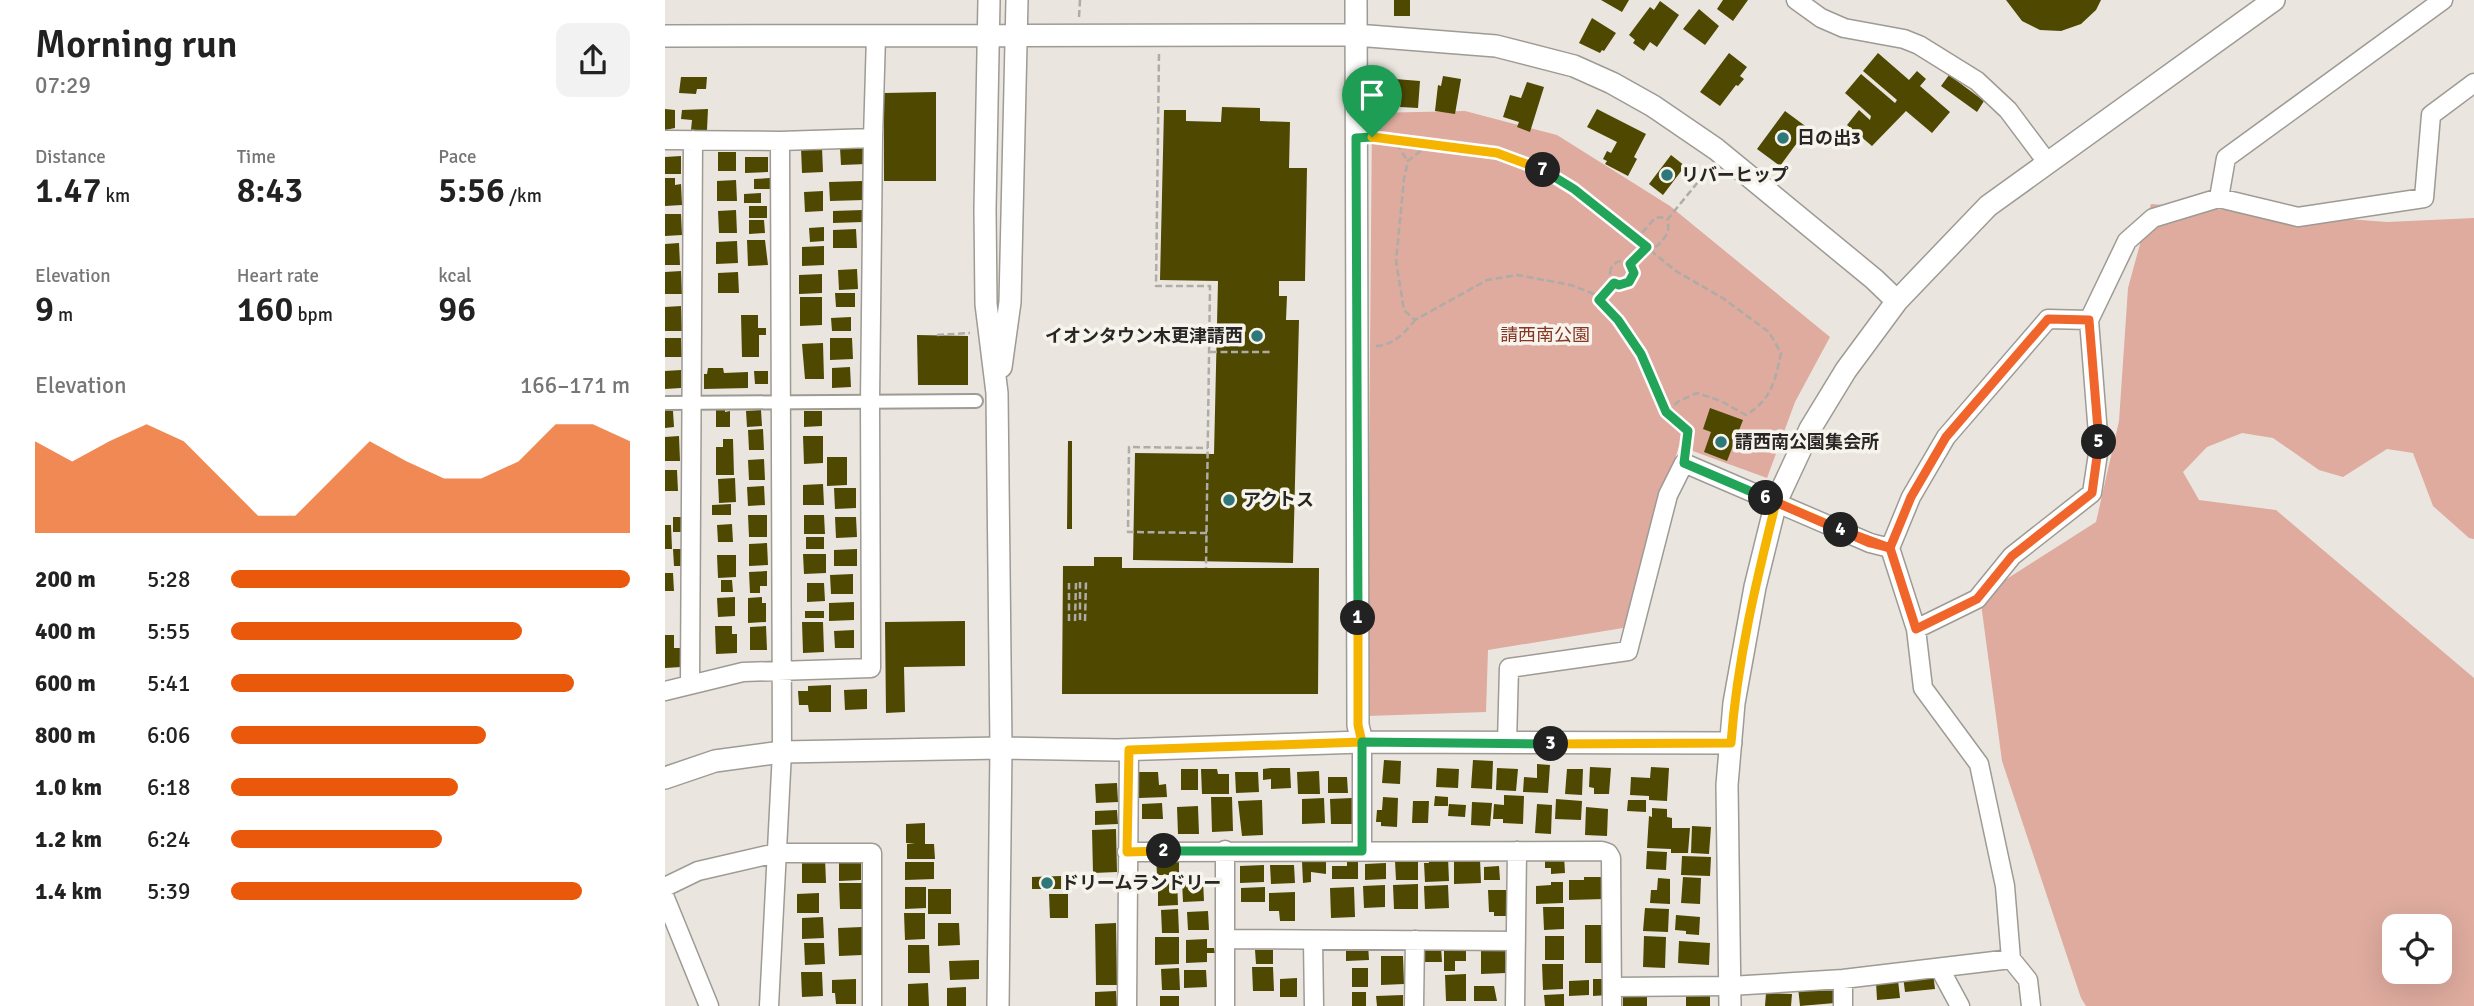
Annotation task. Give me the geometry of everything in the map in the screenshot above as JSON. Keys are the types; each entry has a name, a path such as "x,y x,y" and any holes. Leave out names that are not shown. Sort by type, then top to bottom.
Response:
{"street":[{"path":"989,0 985,209 986,304 997,393 1001,748 998,1006"},
{"path":"997,393 1010,302 1017,0"},
{"path":"1356,0 1358,725 1362,742 1362,851"},
{"path":"1796,0 1821,18 1844,29 1905,39 1919,45 1977,81 2008,110 2047,162"},
{"path":"1730,996 1727,785 1734,703 1755,587 1776,502 1810,429 1846,370 1897,301 1987,206 2274,0"},
{"path":"2219,198 2226,158 2443,0"},
{"path":"665,36 1356,34 1496,46 1574,66 1653,106 1716,149 1897,301"},
{"path":"665,691 743,672 871,668 870,402 876,36"},
{"path":"1916,629 1977,599 2012,556 2092,493 2099,447 2089,320 2127,241 2153,218 2219,198 2298,217 2424,198 2431,115 2474,83"},
{"path":"665,140 780,141 873,138"},
{"path":"690,683 692,140"},
{"path":"769,1006 782,752 780,141"},
{"path":"2031,1006 2028,980 2011,959 2005,886 1979,764 1923,688 1916,629 1890,548 1911,497 1946,437 2048,319 2089,320"},
{"path":"665,403 976,401"},
{"path":"1507,743 1509,668 1628,651 1668,495 1684,463 1870,543 1890,548"},
{"path":"665,778 715,761 782,752 1001,748 1129,750 1362,742 1731,743"},
{"path":"1128,1006 1129,750"},
{"path":"1225,850 1225,1006"},
{"path":"1515,1006 1517,851"},
{"path":"1127,852 1602,851 1608,853 1611,859 1612,1006"},
{"path":"665,887 698,871 776,853 872,853 872,1006"},
{"path":"665,898 709,1006"},
{"path":"1225,939 1516,941"},
{"path":"1414,1006 1415,940"},
{"path":"1313,941 1314,1006"},
{"path":"1612,987 1730,996 1843,979 2011,959"},
{"path":"1940,969 1960,1006"},
{"path":"1843,979 1843,1006"}],"path":[{"path":"1079,20 1080,0"},
{"path":"1159,53 1156,286 1210,286 1206,568"},
{"path":"1356,138 1372,137 1497,153 1535,166 1574,189 1676,271 1724,299 1769,332 1780,353 1774,386 1758,408 1746,415 1721,401 1696,393 1679,401 1666,412"},
{"path":"1394,141 1408,161"},
{"path":"1415,320 1404,310 1397,261 1403,179 1408,161 1429,144"},
{"path":"1667,220 1707,171"},
{"path":"1630,264 1647,247 1657,246 1667,236 1667,220 1661,216 1655,218 1641,233 1641,243"},
{"path":"1620,261 1630,264 1633,278 1625,285 1614,283 1610,273 1615,263 1620,261"},
{"path":"1358,345 1386,346 1407,330 1415,320 1487,280 1517,275 1571,285 1594,294 1618,320 1641,354 1666,412 1688,431 1684,463"},
{"path":"1599,300 1614,283"},
{"path":"937,335 960,334"},
{"path":"1209,352 1270,352"},
{"path":"1207,533 1128,532 1129,447 1208,448"},
{"path":"1077,621 1078,582"},
{"path":"1085,621 1086,582"},
{"path":"1069,583 1069,621"}],"green space":[{"name":"請西南公園","path":"1465,111 1557,135 1670,206 1830,337 1795,402 1767,478 1679,446 1652,534 1629,627 1488,650 1486,712 1367,716 1372,113"},
{"path":"2151,204 2387,222 2474,218 2474,539 2469,538 2433,506 2413,453 2387,449 2343,477 2319,470 2273,438 2242,433 2207,447 2183,472 2199,500 2276,510 2474,678 2474,1006 2086,1006 2081,998 2002,761 1980,596 2096,522 2119,421 2128,288"}],"building":[{"path":"1394,0 1410,0 1410,16 1394,16"},
{"path":"1601,0 1629,0 1622,12"},
{"path":"1723,0 1748,0 1733,21 1717,9"},
{"path":"2006,0 2101,0 2096,10 2081,24 2061,31 2040,30 2022,21"},
{"path":"1660,1 1679,15 1657,47 1650,42 1644,51 1633,43 1635,40 1629,35 1650,7 1654,10"},
{"path":"1699,9 1719,26 1705,45 1683,29"},
{"path":"1592,18 1616,33 1600,53 1579,43"},
{"path":"1729,53 1747,67 1740,76 1744,79 1720,106 1700,92"},
{"path":"1878,53 1909,80 1917,71 1926,79 1920,86 1950,112 1932,133 1906,111 1872,146 1847,125 1859,110 1870,120 1871,116 1845,93 1861,74 1895,103 1897,100 1863,71"},
{"path":"1949,75 1984,101 1977,112 1941,86"},
{"path":"1443,76 1461,79 1455,114 1435,111 1438,85 1441,86"},
{"path":"681,77 707,77 706,89 697,89 696,94 679,93"},
{"path":"1395,79 1420,81 1418,108 1400,107 1401,101 1396,100 1397,90 1394,90"},
{"path":"1527,82 1544,87 1530,132 1517,127 1519,122 1503,117 1510,95 1521,98"},
{"path":"936,92 936,181 884,181 884,93"},
{"name":"イオンタウン木更津請西","path":"1222,107 1260,108 1260,121 1290,122 1289,168 1307,168 1305,281 1279,281 1279,296 1287,296 1286,320 1299,320 1293,563 1133,560 1135,453 1214,454 1218,281 1160,280 1164,110 1186,110 1186,121 1221,122"},
{"path":"665,109 675,110 675,128 665,130"},
{"path":"708,109 707,130 691,130 692,120 681,119 682,110"},
{"path":"1597,109 1646,134 1628,176 1605,164 1607,161 1603,159 1607,151 1611,153 1617,142 1587,127"},
{"name":"日の出3","path":"1785,111 1808,128 1780,166 1757,149"},
{"path":"822,147 823,172 802,173 801,148"},
{"path":"866,147 867,164 841,165 840,148"},
{"path":"718,152 736,152 736,171 718,171"},
{"name":"リバーヒップ","path":"1671,155 1685,166 1663,195 1649,184"},
{"path":"681,156 681,174 665,174 665,157"},
{"path":"745,157 768,157 768,172 745,173"},
{"path":"665,178 675,178 675,185 681,184 682,205 665,206"},
{"path":"770,178 770,189 754,189 754,179"},
{"path":"736,180 737,201 717,201 717,181"},
{"path":"863,181 864,200 830,201 829,182"},
{"path":"823,191 823,211 805,212 804,192"},
{"path":"761,193 761,203 744,203 744,194"},
{"path":"749,206 767,206 767,218 749,218"},
{"path":"736,210 737,233 719,233 718,211"},
{"path":"863,210 863,222 833,223 833,211"},
{"path":"665,214 681,214 682,235 665,236"},
{"path":"749,220 764,220 765,233 749,234"},
{"path":"824,227 824,241 810,242 809,228"},
{"path":"856,229 857,248 833,248 833,230"},
{"path":"747,240 765,240 768,265 748,266"},
{"path":"737,241 738,263 716,264 716,242"},
{"path":"679,243 680,265 665,265 665,244"},
{"path":"824,246 824,265 802,266 802,247"},
{"path":"857,269 858,289 839,290 838,270"},
{"path":"681,271 682,294 665,294 665,272"},
{"path":"738,272 739,293 718,293 718,273"},
{"path":"822,274 822,293 799,294 799,275"},
{"path":"835,293 855,293 855,307 836,307"},
{"path":"800,297 822,297 822,325 800,326"},
{"path":"681,306 682,331 665,331 665,307"},
{"path":"741,315 758,315 758,328 766,328 766,335 759,335 759,357 742,357"},
{"path":"851,317 851,331 832,331 831,318"},
{"path":"917,335 968,336 968,385 918,385"},
{"path":"665,338 681,338 682,357 665,357"},
{"path":"830,338 852,338 853,359 830,360"},
{"path":"823,343 824,379 805,379 802,344"},
{"path":"850,367 851,387 832,388 832,368"},
{"path":"708,368 723,368 724,373 748,372 748,388 704,389 704,374 707,374"},
{"path":"681,370 681,388 665,389 665,371"},
{"path":"754,371 768,371 768,384 755,384"},
{"path":"725,406 725,412 730,411 730,427 716,427 716,407"},
{"name":"請西南公園集会所","path":"1710,408 1743,420 1727,461 1704,452 1711,432 1703,429"},
{"path":"761,410 762,426 747,427 746,411"},
{"path":"665,411 673,411 674,427 665,428"},
{"path":"804,411 822,411 822,426 804,427"},
{"path":"763,429 764,450 749,450 748,430"},
{"path":"679,436 680,461 665,461 665,437"},
{"path":"803,436 823,436 823,463 804,464"},
{"path":"723,439 733,439 734,475 716,475 716,447 723,447"},
{"path":"1068,441 1072,441 1072,529 1067,529"},
{"path":"827,457 847,457 847,485 827,486"},
{"path":"764,459 765,480 749,480 748,460"},
{"path":"665,470 677,470 678,491 665,491"},
{"path":"735,478 736,502 719,503 718,479"},
{"path":"823,484 824,505 803,505 803,485"},
{"path":"764,486 765,505 748,506 747,487"},
{"path":"834,488 856,488 856,508 835,509"},
{"path":"731,504 731,515 712,515 712,505"},
{"path":"748,515 767,515 767,537 749,537"},
{"path":"804,515 824,515 825,534 804,534"},
{"path":"673,517 685,517 685,532 673,532"},
{"path":"835,517 856,517 857,537 836,538"},
{"path":"732,524 733,542 718,542 717,525"},
{"path":"665,525 671,525 672,549 665,549"},
{"path":"806,537 824,537 824,549 806,549"},
{"path":"767,543 768,565 749,566 749,544"},
{"path":"673,549 685,549 685,566 674,566"},
{"path":"857,549 857,566 834,566 834,550"},
{"path":"803,554 826,554 826,573 804,574"},
{"path":"717,555 736,555 736,577 718,578"},
{"path":"1094,557 1122,557 1122,568 1319,568 1318,694 1062,694 1063,566 1094,566"},
{"path":"767,571 767,586 760,586 760,593 750,593 749,572"},
{"path":"665,573 673,573 674,591 665,591"},
{"path":"853,574 853,594 831,594 830,575"},
{"path":"721,580 732,580 733,592 721,592"},
{"path":"807,583 824,583 825,601 807,602"},
{"path":"735,597 735,616 718,617 717,598"},
{"path":"762,597 762,603 766,603 766,622 748,623 748,598"},
{"path":"854,602 854,620 829,621 829,603"},
{"path":"805,611 824,611 824,618 805,618"},
{"path":"965,621 965,666 904,667 905,712 886,713 885,622"},
{"path":"802,622 823,622 824,652 803,653"},
{"path":"715,626 732,626 732,634 737,634 737,653 716,654"},
{"path":"766,626 767,650 750,650 750,627"},
{"path":"854,630 854,648 835,648 834,631"},
{"path":"665,635 674,635 674,648 681,648 681,667 665,668"},
{"path":"831,685 831,712 809,712 808,705 799,705 798,691 808,691 808,686"},
{"path":"867,689 867,709 845,710 844,690"},
{"path":"1384,760 1401,761 1400,784 1382,783"},
{"path":"1473,760 1493,761 1492,789 1471,788"},
{"path":"1537,764 1550,765 1548,793 1523,792 1524,777 1537,778"},
{"path":"1590,767 1611,768 1609,794 1594,794 1594,788 1589,787"},
{"path":"1651,767 1669,768 1667,801 1630,795 1631,777 1650,778"},
{"path":"1290,768 1291,788 1271,789 1271,779 1263,780 1263,769"},
{"path":"1437,768 1459,769 1458,788 1436,787"},
{"path":"1497,768 1518,769 1516,791 1496,790"},
{"path":"1181,769 1198,769 1198,790 1181,790"},
{"path":"1201,769 1217,769 1218,774 1229,774 1229,794 1202,794"},
{"path":"1567,769 1583,769 1582,795 1565,794"},
{"path":"1319,771 1320,794 1298,794 1297,772"},
{"path":"1139,772 1158,772 1159,785 1166,784 1167,797 1139,798"},
{"path":"1235,772 1258,772 1259,792 1236,793"},
{"path":"1328,777 1347,777 1348,793 1328,793"},
{"path":"1117,783 1118,802 1096,803 1095,784"},
{"path":"1504,795 1524,796 1523,824 1503,823 1503,819 1493,819 1494,804 1504,805"},
{"path":"1435,796 1448,797 1448,806 1434,806"},
{"path":"1211,797 1232,797 1233,831 1212,832"},
{"path":"1383,797 1398,798 1397,827 1381,826 1381,822 1376,822 1377,810 1382,810"},
{"path":"1324,798 1325,823 1302,824 1302,799"},
{"path":"1352,798 1353,824 1331,824 1330,799"},
{"path":"1556,799 1582,801 1581,820 1555,819"},
{"path":"1262,800 1263,835 1242,836 1238,801"},
{"path":"1628,800 1646,800 1646,812 1627,811"},
{"path":"1413,801 1429,801 1428,823 1412,823"},
{"path":"1472,802 1492,803 1490,826 1471,825"},
{"path":"1162,803 1163,819 1142,819 1142,804"},
{"path":"1449,804 1466,805 1465,817 1448,816"},
{"path":"1537,804 1552,805 1551,834 1535,833"},
{"path":"1198,806 1199,834 1178,834 1177,807"},
{"path":"1586,807 1608,809 1607,836 1585,835"},
{"path":"1652,808 1667,809 1667,817 1672,818 1672,828 1690,828 1688,853 1647,848"},
{"path":"1117,810 1118,824 1095,825 1095,811"},
{"path":"925,823 925,844 934,844 935,859 907,859 907,844 915,843 906,843 906,824"},
{"path":"1692,826 1711,827 1709,854 1691,853"},
{"path":"1116,829 1117,872 1093,873 1092,830"},
{"path":"1647,851 1667,852 1666,870 1646,869"},
{"path":"1156,855 1179,855 1179,875 1157,875"},
{"path":"1564,855 1565,873 1551,874 1551,868 1545,868 1545,856"},
{"path":"1682,856 1711,857 1710,876 1681,875"},
{"path":"825,857 826,883 802,883 802,858"},
{"path":"861,857 861,880 839,881 839,858"},
{"path":"1448,857 1449,881 1425,882 1424,863 1429,863 1428,858"},
{"path":"1480,859 1481,883 1454,884 1454,860"},
{"path":"1347,860 1358,860 1358,879 1332,879 1332,866 1347,866"},
{"path":"1326,861 1326,874 1311,872 1311,882 1303,883 1302,862"},
{"path":"1395,861 1418,861 1418,880 1396,880"},
{"path":"905,862 934,862 934,879 905,880"},
{"path":"1386,863 1386,879 1365,880 1365,864"},
{"path":"1264,865 1264,882 1240,883 1240,866"},
{"path":"1270,865 1294,865 1295,883 1271,884"},
{"path":"1499,866 1500,880 1484,880 1484,867"},
{"name":"ドリームランドリー","path":"1061,876 1061,889 1032,889 1032,877"},
{"path":"1584,877 1604,877 1605,899 1569,900 1569,880 1584,880"},
{"path":"1683,877 1701,878 1700,904 1681,903"},
{"path":"1658,878 1670,879 1670,904 1650,903 1651,890 1657,890"},
{"path":"1177,879 1178,905 1158,906 1158,880"},
{"path":"1203,880 1204,901 1183,902 1182,881"},
{"path":"1551,882 1563,882 1563,903 1536,904 1536,886 1551,885"},
{"path":"839,883 862,883 863,909 840,909"},
{"path":"1418,884 1418,909 1394,909 1393,885"},
{"path":"1385,885 1385,907 1364,908 1363,886"},
{"path":"1448,885 1449,908 1425,909 1424,886"},
{"path":"905,887 926,887 926,908 905,909"},
{"path":"1265,887 1265,902 1241,902 1241,888"},
{"path":"1354,887 1355,917 1331,918 1330,888"},
{"path":"928,889 951,889 951,914 928,914"},
{"path":"1488,890 1508,890 1509,916 1494,916 1494,912 1489,912"},
{"path":"1295,892 1295,921 1280,921 1279,911 1269,911 1269,893"},
{"path":"819,893 819,913 797,913 797,894"},
{"path":"1049,894 1068,894 1068,918 1050,918"},
{"path":"1543,907 1564,907 1564,929 1544,930"},
{"path":"1645,908 1669,909 1668,932 1643,931"},
{"path":"1178,909 1179,933 1162,933 1161,910"},
{"path":"1208,911 1209,930 1188,930 1187,912"},
{"path":"904,913 925,913 925,939 905,940"},
{"path":"1676,915 1700,917 1699,935 1675,930"},
{"path":"823,917 824,938 802,939 802,918"},
{"path":"938,923 959,923 960,945 938,946"},
{"path":"1116,923 1117,985 1096,985 1095,924"},
{"path":"1585,925 1606,925 1606,963 1585,963"},
{"path":"862,927 862,955 839,956 838,928"},
{"path":"1545,936 1564,936 1564,960 1545,960"},
{"path":"1644,936 1666,937 1665,968 1643,967"},
{"path":"1155,937 1179,937 1179,964 1155,965"},
{"path":"1207,939 1207,948 1214,948 1215,953 1207,953 1207,962 1186,963 1186,940"},
{"path":"1679,941 1710,943 1709,965 1678,963"},
{"path":"804,943 824,943 825,964 805,965"},
{"path":"1346,944 1368,944 1369,960 1346,961"},
{"path":"908,945 929,945 930,973 908,973"},
{"path":"1466,945 1466,961 1455,961 1455,971 1444,971 1444,946"},
{"path":"1423,947 1441,947 1442,962 1424,962"},
{"path":"1505,949 1506,973 1481,974 1481,950"},
{"path":"1255,950 1273,950 1273,964 1256,964"},
{"path":"1381,956 1403,956 1404,984 1381,985"},
{"path":"979,960 979,979 950,980 949,961"},
{"path":"1542,964 1563,964 1563,989 1543,990"},
{"path":"1252,967 1273,967 1274,991 1253,991"},
{"path":"1179,968 1180,990 1162,990 1161,969"},
{"path":"1352,968 1368,968 1368,987 1352,987"},
{"path":"1184,970 1206,970 1207,987 1184,988"},
{"path":"801,972 822,972 823,996 802,997"},
{"path":"1933,973 1935,989 1905,992 1903,976"},
{"path":"1466,974 1466,1001 1446,1001 1445,975"},
{"path":"1297,978 1297,997 1280,997 1280,979"},
{"path":"856,979 856,1004 836,1004 835,993 832,993 832,980"},
{"path":"1593,979 1607,979 1608,995 1593,996"},
{"path":"1589,980 1589,995 1569,996 1569,981"},
{"path":"1898,980 1900,998 1877,1000 1876,982"},
{"path":"928,983 929,1006 908,1006 908,984"},
{"path":"1834,983 1835,1003 1800,1006 1798,987"},
{"path":"1474,986 1494,986 1497,1001 1474,1001"},
{"path":"966,987 966,1006 947,1006 947,988"},
{"path":"1116,991 1117,1006 1095,1006 1095,992"},
{"path":"1352,992 1366,992 1366,1006 1352,1006"},
{"path":"1766,993 1792,994 1791,1006 1765,1006"},
{"path":"1564,994 1564,1006 1545,1006 1544,995"},
{"path":"1686,994 1710,994 1710,1006 1686,1006"},
{"path":"1403,995 1403,1006 1377,1006 1376,996"},
{"path":"1647,995 1647,1006 1623,1006 1623,996"},
{"path":"1160,996 1179,996 1179,1006 1160,1006"}],"place":[{"name":"日の出3","path":"1783,138"},
{"name":"リバーヒップ","path":"1667,175"},
{"name":"イオンタウン木更津請西","path":"1257,336"},
{"name":"請西南公園集会所","path":"1721,442"},
{"name":"アクトス","path":"1229,500"},
{"name":"ドリームランドリー","path":"1047,883"}],"route":[{"path":"1372,137 1356,138 1358,725 1362,742 1129,750 1127,852 1362,851 1362,742 1731,743 1741,657 1776,502 1870,543 1890,548 1911,497 1946,437 2048,319 2089,320 2099,447 2092,493 2012,556 1977,599 1916,629 1890,548 1870,543 1776,502 1684,463 1688,431 1666,412 1641,354 1618,320 1599,300 1614,283 1625,285 1633,278 1630,264 1647,247 1574,189 1535,166 1497,153 1372,137"}]}
